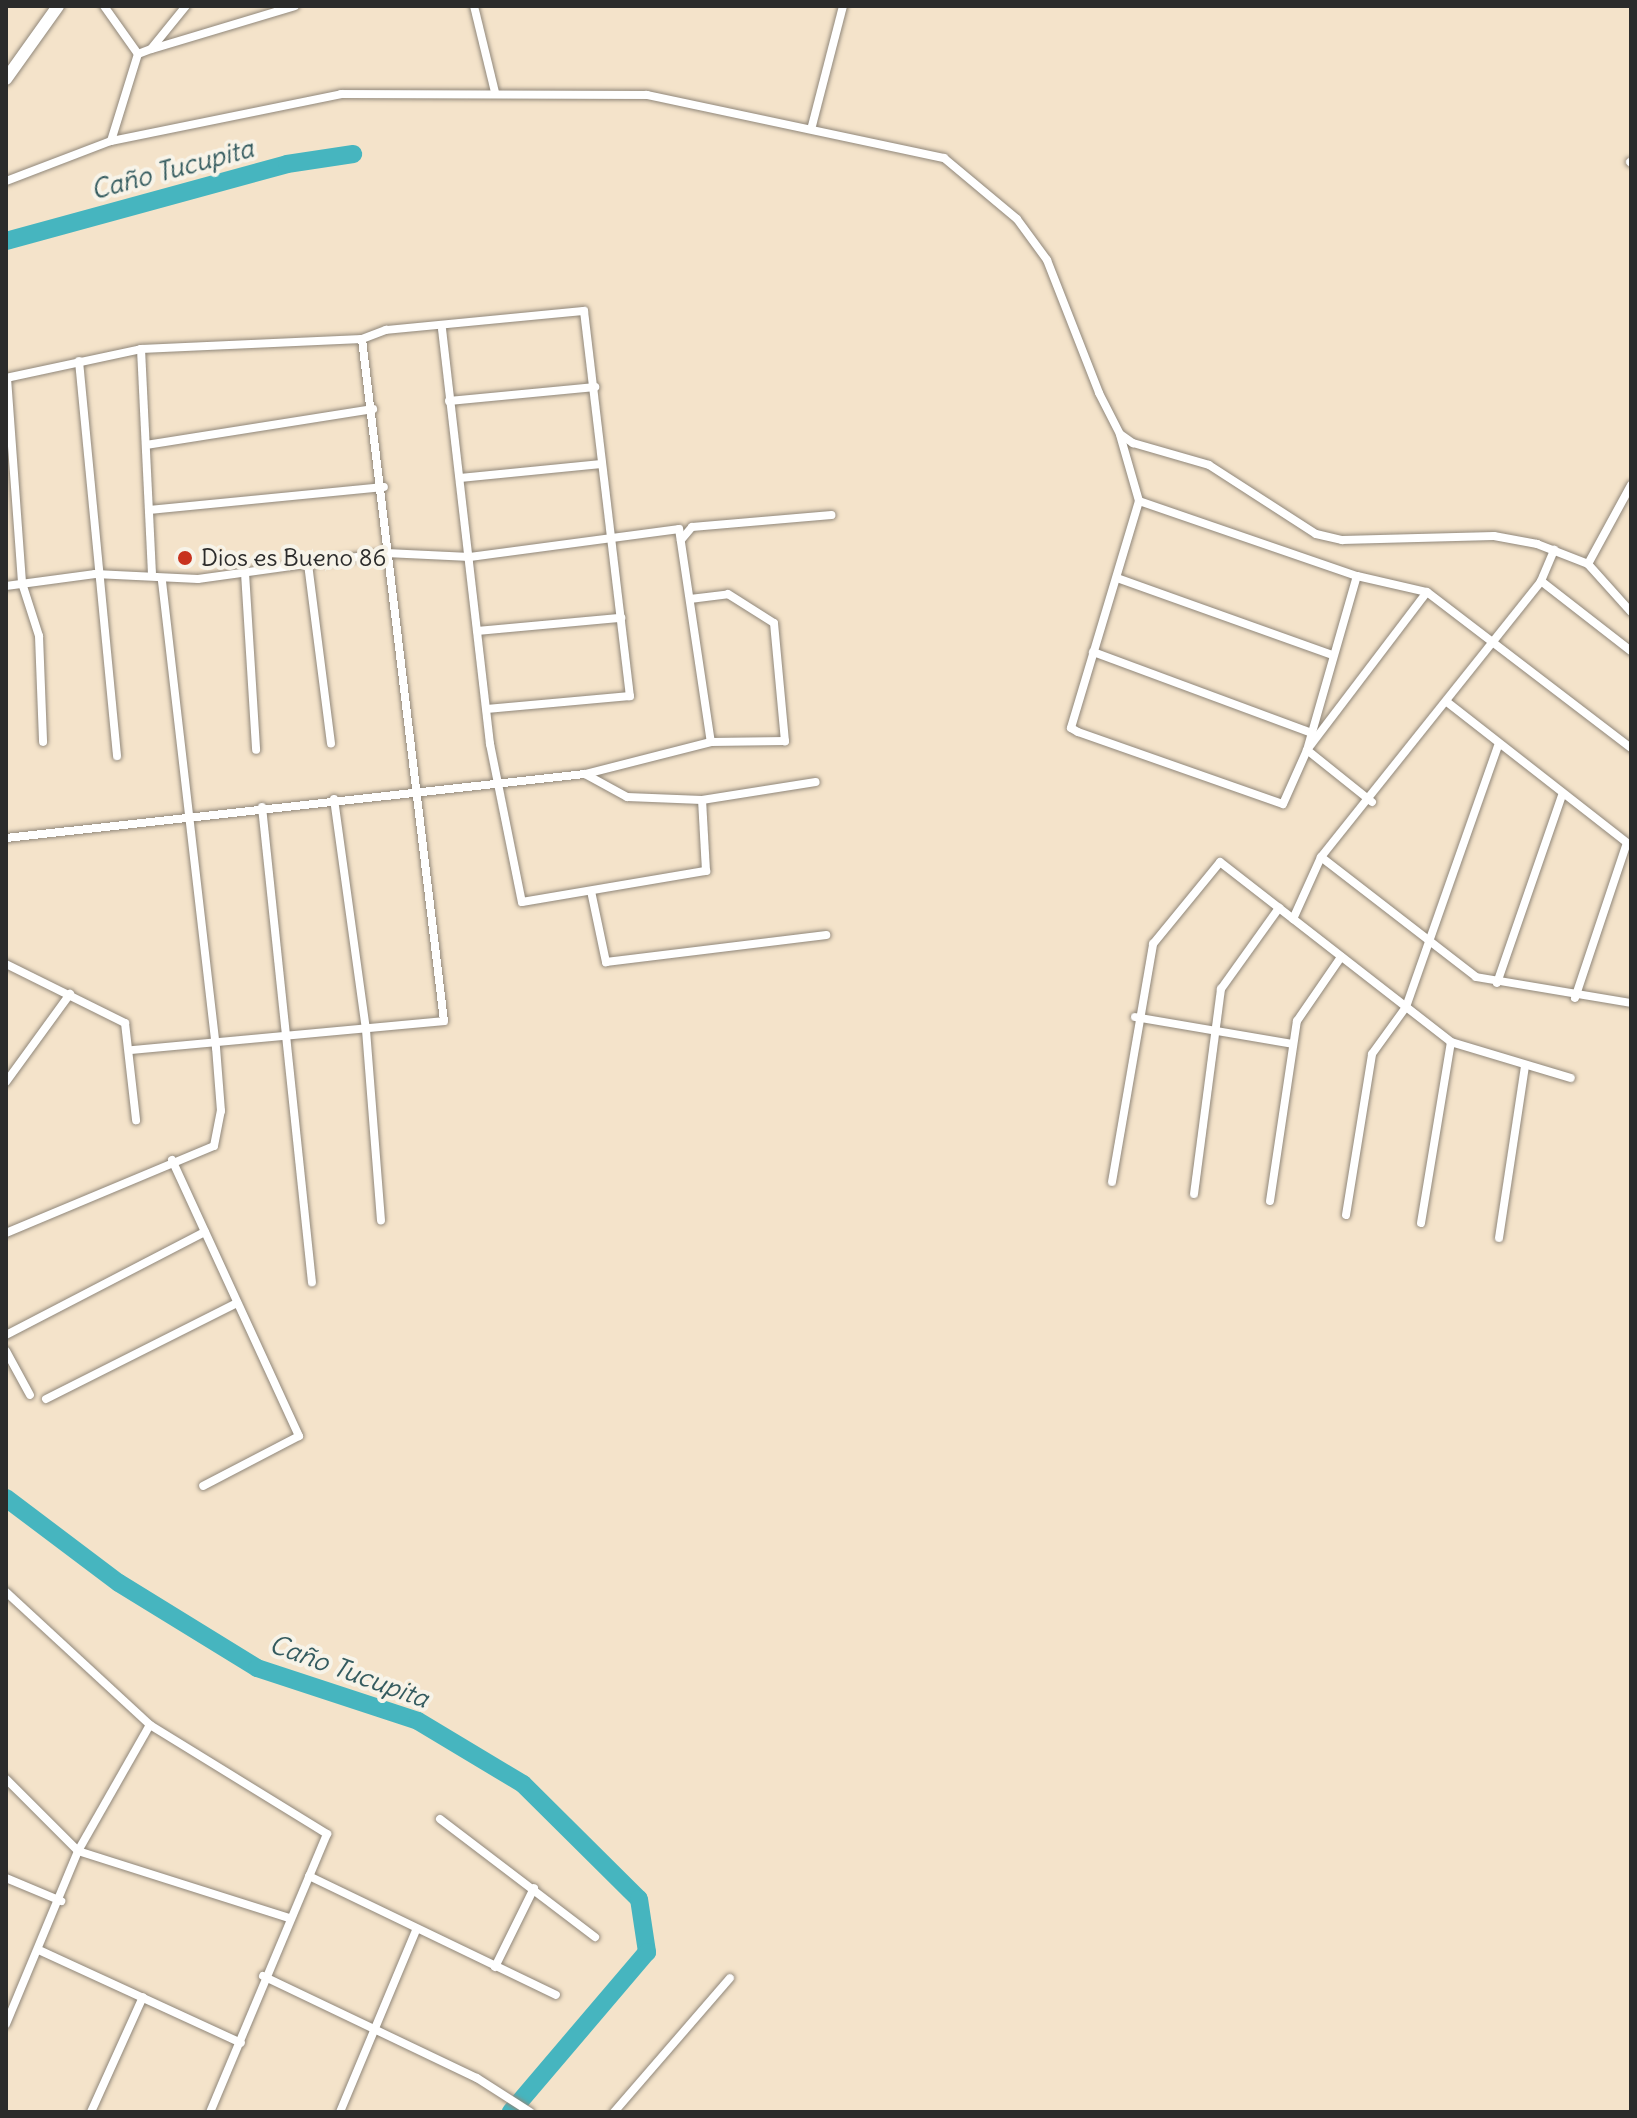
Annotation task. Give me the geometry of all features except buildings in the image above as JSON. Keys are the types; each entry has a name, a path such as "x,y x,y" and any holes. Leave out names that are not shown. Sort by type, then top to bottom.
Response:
{"street":[{"path":"6,79 58,6"},
{"path":"104,6 138,54"},
{"path":"151,49 186,6"},
{"path":"138,54 295,6"},
{"path":"474,6 495,92"},
{"path":"812,126 843,6"},
{"path":"111,141 138,54"},
{"path":"6,181 111,141 341,94 495,92 647,95 812,126 944,158 1017,219 1047,260 1120,434 1139,501 1071,728 1283,804 1307,750 1427,592"},
{"path":"43,742 39,636 22,583 6,378 141,349 362,339 386,330 442,329 584,311 630,696 487,709"},
{"path":"442,329 497,781 522,902 706,871 702,800"},
{"path":"132,1050 216,1048 444,1021 386,553 384,487 362,339"},
{"path":"141,349 152,575"},
{"path":"79,361 95,574 117,756"},
{"path":"449,401 595,387"},
{"path":"146,445 373,409"},
{"path":"1120,434 1209,465 1316,534 1342,540 1494,536 1554,550 1588,564 1631,612"},
{"path":"460,478 601,464"},
{"path":"1588,564 1631,485"},
{"path":"149,510 384,487"},
{"path":"1139,501 1357,576 1427,592 1631,748"},
{"path":"681,540 692,527 831,515"},
{"path":"6,586 95,574 152,575 162,581 386,553 470,557 610,534 679,529 711,742"},
{"path":"1293,919 1321,857 1372,802 1541,581 1554,550"},
{"path":"308,564 331,744"},
{"path":"245,573 256,750"},
{"path":"1307,750 1309,732 1357,576"},
{"path":"1117,578 1332,655"},
{"path":"6,1233 172,1160 214,1146 221,1111 216,1048 162,581"},
{"path":"1541,581 1631,651"},
{"path":"6,838 415,790 585,774 711,742 785,741 774,623 728,594 690,599"},
{"path":"477,631 621,618"},
{"path":"1093,652 1309,732"},
{"path":"1447,702 1498,746 1629,845 1575,998"},
{"path":"1346,1215 1372,1054 1406,1007 1498,746"},
{"path":"1307,750 1372,802"},
{"path":"585,774 627,797 702,800 816,782"},
{"path":"1497,983 1562,795"},
{"path":"334,799 366,1030 381,1220"},
{"path":"262,807 289,1037 312,1282"},
{"path":"1321,857 1476,977 1575,998 1631,1003"},
{"path":"1112,1182 1135,1017 1153,944 1220,862 1451,1042 1525,1067 1571,1078"},
{"path":"591,891 606,962 826,935"},
{"path":"1194,1194 1212,1030 1221,989 1279,908"},
{"path":"1270,1201 1293,1044 1303,1008 1341,957"},
{"path":"6,964 125,1023 132,1050 136,1120"},
{"path":"6,1082 70,994"},
{"path":"1135,1017 1293,1044"},
{"path":"1421,1223 1451,1042"},
{"path":"1499,1238 1525,1067"},
{"path":"172,1160 299,1436 203,1486"},
{"path":"6,1335 205,1232"},
{"path":"46,1399 237,1303"},
{"path":"6,1351 30,1395"},
{"path":"6,1592 150,1725 327,1834 263,1976 241,2043 210,2112"},
{"path":"6,2024 41,1951 78,1851 150,1725"},
{"path":"6,1779 78,1851 289,1918"},
{"path":"440,1819 595,1937"},
{"path":"309,1876 556,1995"},
{"path":"6,1878 61,1901"},
{"path":"495,1967 534,1888"},
{"path":"340,2112 416,1930"},
{"path":"41,1951 241,2043"},
{"path":"263,1976 373,2032 477,2078 530,2112"},
{"path":"614,2112 730,1978"},
{"path":"6,1997 16,2001"},
{"path":"91,2112 143,1997"}],"waterway":[{"name":"Caño Tucupita","path":"6,241 287,164 353,154"},
{"name":"Caño Tucupita","path":"6,1498 119,1583 257,1668 418,1721 523,1784 639,1899 647,1952 511,2112"}],"place":[{"name":"Dios es Bueno 86","path":"185,558"}]}
